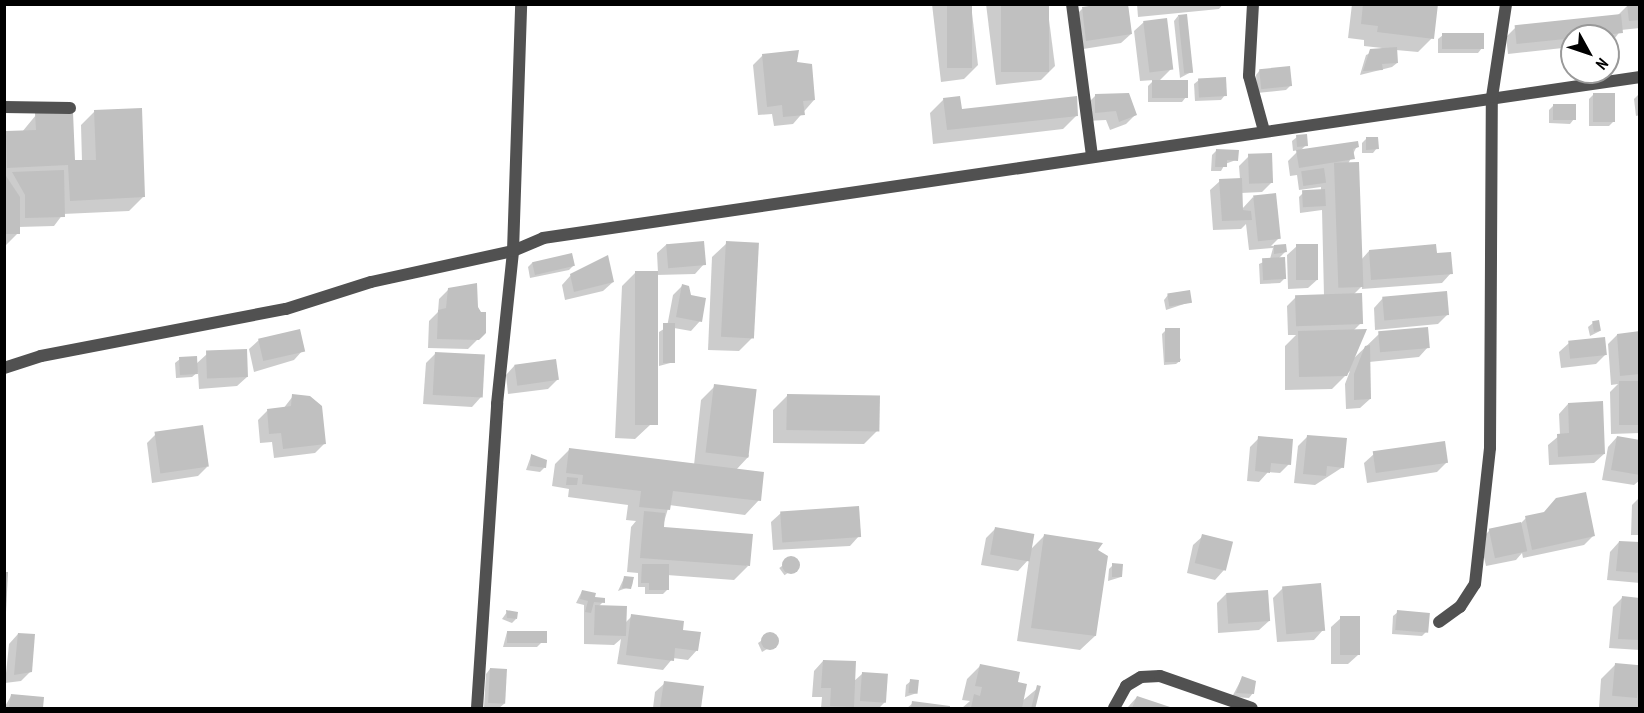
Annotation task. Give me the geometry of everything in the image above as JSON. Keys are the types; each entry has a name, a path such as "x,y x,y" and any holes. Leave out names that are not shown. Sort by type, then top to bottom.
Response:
{"street":[{"path":"477,708 497,404 513,251 521,4"},
{"path":"1072,4 1092,156"},
{"path":"1253,4 1249,76 1264,131"},
{"path":"1439,622 1460,607 1475,584 1490,448 1492,97 1506,4"},
{"path":"4,368 41,356 286,309 371,282 513,251 543,238 1640,77"},
{"path":"4,107 70,108"},
{"path":"1114,708 1126,686 1141,677 1160,676 1252,708"}],"building":[{"path":"947,4 972,4 972,68 947,68"},
{"path":"1001,4 1049,4 1049,72 1001,72"},
{"path":"1128,4 1132,34 1086,41 1082,7"},
{"path":"1363,4 1438,4 1434,39 1377,32 1378,26 1361,24"},
{"path":"1627,4 1640,4 1640,20 1629,21"},
{"path":"1187,14 1193,73 1184,74 1178,15"},
{"path":"1621,14 1623,33 1620,33 1620,24 1560,24 1560,40 1517,44 1515,25"},
{"path":"1167,18 1173,70 1150,73 1143,21"},
{"path":"1442,33 1484,33 1484,49 1442,49"},
{"path":"1397,47 1398,63 1382,64 1383,70 1363,71 1370,49"},
{"path":"799,50 797,62 812,64 815,100 803,101 805,115 783,117 782,105 767,107 762,54"},
{"path":"1290,66 1292,86 1261,89 1259,69"},
{"path":"1226,77 1227,96 1199,97 1198,78"},
{"path":"1152,80 1188,80 1188,98 1152,98"},
{"path":"1129,93 1137,115 1119,122 1116,111 1095,113 1095,94"},
{"path":"1593,93 1615,93 1615,122 1593,122"},
{"path":"960,96 962,109 1077,96 1078,116 947,130 943,98"},
{"path":"1553,104 1576,104 1576,120 1553,120"},
{"path":"142,108 145,197 70,201 68,165 7,168 6,131 36,130 35,113 73,112 75,160 96,160 94,110"},
{"path":"1307,134 1308,146 1297,147 1296,135"},
{"path":"1366,137 1378,137 1379,149 1366,150"},
{"path":"1358,141 1359,147 1353,149 1355,159 1299,168 1296,150"},
{"path":"1216,149 1239,150 1238,161 1227,160 1227,167 1215,167"},
{"path":"1272,153 1273,183 1249,184 1248,154"},
{"path":"1359,162 1363,287 1338,288 1334,163"},
{"path":"1324,168 1326,183 1303,186 1301,171"},
{"path":"64,170 65,217 25,218 25,195 12,172"},
{"path":"4,173 20,197 20,234 4,234"},
{"path":"1242,178 1243,210 1251,211 1252,220 1222,221 1219,179"},
{"path":"1325,189 1326,206 1303,207 1302,190"},
{"path":"1276,193 1281,239 1258,241 1253,195"},
{"path":"704,241 706,265 668,268 666,244"},
{"path":"726,241 759,243 754,339 721,337"},
{"path":"1286,244 1287,252 1274,254 1274,245"},
{"path":"1296,244 1318,244 1318,280 1296,280"},
{"path":"1436,244 1437,253 1451,252 1453,274 1371,280 1369,250"},
{"path":"572,253 575,266 535,275 532,262"},
{"path":"608,255 614,282 574,292 570,274"},
{"path":"1285,257 1286,279 1263,280 1262,258"},
{"path":"635,271 658,271 658,425 635,425"},
{"path":"477,283 478,307 481,312 486,312 486,333 479,340 437,339 438,310 446,308 448,288"},
{"path":"682,284 689,286 691,295 706,298 702,322 676,317"},
{"path":"1190,290 1192,303 1169,306 1167,294"},
{"path":"1447,291 1449,315 1384,321 1382,297"},
{"path":"1362,293 1363,324 1296,326 1295,295"},
{"path":"1599,320 1601,331 1594,332 1592,321"},
{"path":"663,323 675,323 675,363 663,363"},
{"path":"1428,327 1430,348 1380,352 1378,331"},
{"path":"1165,328 1180,328 1180,362 1165,362"},
{"path":"300,329 305,351 263,361 258,339"},
{"path":"1367,329 1347,376 1299,377 1298,331"},
{"path":"1640,331 1640,374 1620,376 1617,334"},
{"path":"1605,337 1607,355 1570,359 1568,341"},
{"path":"1370,345 1371,399 1354,400 1354,374 1365,346"},
{"path":"247,349 248,377 207,378 206,350"},
{"path":"435,352 485,355 483,398 433,395"},
{"path":"197,356 198,374 180,375 179,357"},
{"path":"556,359 559,380 517,386 514,365"},
{"path":"1619,381 1640,381 1640,425 1619,425"},
{"path":"714,384 757,389 748,458 706,452"},
{"path":"292,394 310,396 322,406 326,444 283,449 281,433 269,434 267,409 291,406"},
{"path":"787,394 880,396 879,432 786,430"},
{"path":"1603,401 1605,454 1558,457 1557,434 1569,433 1568,403"},
{"path":"203,425 209,467 160,473 154,432"},
{"path":"1307,435 1347,438 1344,468 1327,466 1326,476 1303,474"},
{"path":"1258,436 1293,439 1291,465 1271,463 1270,473 1255,471"},
{"path":"1617,436 1640,440 1640,475 1611,470"},
{"path":"1445,441 1448,463 1376,473 1373,451"},
{"path":"569,448 764,472 761,501 673,491 670,510 639,507 641,491 582,484 583,475 566,473"},
{"path":"531,454 547,460 546,468 530,466"},
{"path":"567,477 578,478 577,485 566,485"},
{"path":"1586,492 1595,536 1532,550 1525,516 1544,512 1556,498"},
{"path":"859,506 861,537 782,542 780,512"},
{"path":"644,511 665,513 664,527 753,534 750,566 640,558"},
{"path":"1521,522 1527,551 1495,558 1489,529"},
{"path":"995,527 1034,534 1030,562 990,555"},
{"path":"1044,534 1103,543 1098,550 1108,556 1096,636 1031,628"},
{"path":"1202,534 1233,542 1226,571 1195,563"},
{"path":"1619,541 1640,542 1640,573 1616,571"},
{"path":"791,556 797,559 800,565 797,571 791,574 785,571 782,565 785,559"},
{"path":"1112,563 1123,564 1122,577 1112,577"},
{"path":"642,564 669,564 669,590 649,590 649,583 641,583"},
{"path":"4,572 8,572 6,612 4,612"},
{"path":"624,576 634,577 631,589 622,588"},
{"path":"1321,583 1325,631 1286,634 1282,586"},
{"path":"582,590 596,593 595,597 605,598 605,603 594,602 591,613 585,612 588,601 580,599"},
{"path":"1268,590 1270,621 1228,624 1226,593"},
{"path":"1622,596 1640,598 1640,640 1618,639"},
{"path":"595,605 627,606 626,636 594,635"},
{"path":"506,610 518,612 517,619 507,618"},
{"path":"1397,610 1430,613 1428,633 1395,630"},
{"path":"631,614 684,621 683,630 701,632 698,651 675,648 674,661 626,655"},
{"path":"1340,616 1360,616 1360,655 1340,655"},
{"path":"507,631 547,631 547,643 507,643"},
{"path":"770,632 776,635 779,641 776,647 770,650 764,647 761,641 764,635"},
{"path":"18,633 35,634 32,672 14,675"},
{"path":"823,660 856,661 854,707 830,706 831,688 821,688"},
{"path":"1615,663 1640,665 1637,698 1612,696"},
{"path":"980,664 1020,672 1018,682 1027,684 1022,708 971,708 974,694 980,696 982,687 975,686"},
{"path":"490,668 507,669 505,704 488,703"},
{"path":"862,672 888,674 886,703 860,701"},
{"path":"1242,676 1256,681 1254,694 1236,693"},
{"path":"910,679 919,680 917,694 909,693"},
{"path":"664,681 704,686 701,708 660,708"},
{"path":"1037,685 1041,686 1035,708 1031,708"},
{"path":"11,694 44,697 43,708 9,708"},
{"path":"1137,696 1173,708 1132,708"},
{"path":"912,701 950,706 950,708 911,708"}]}
